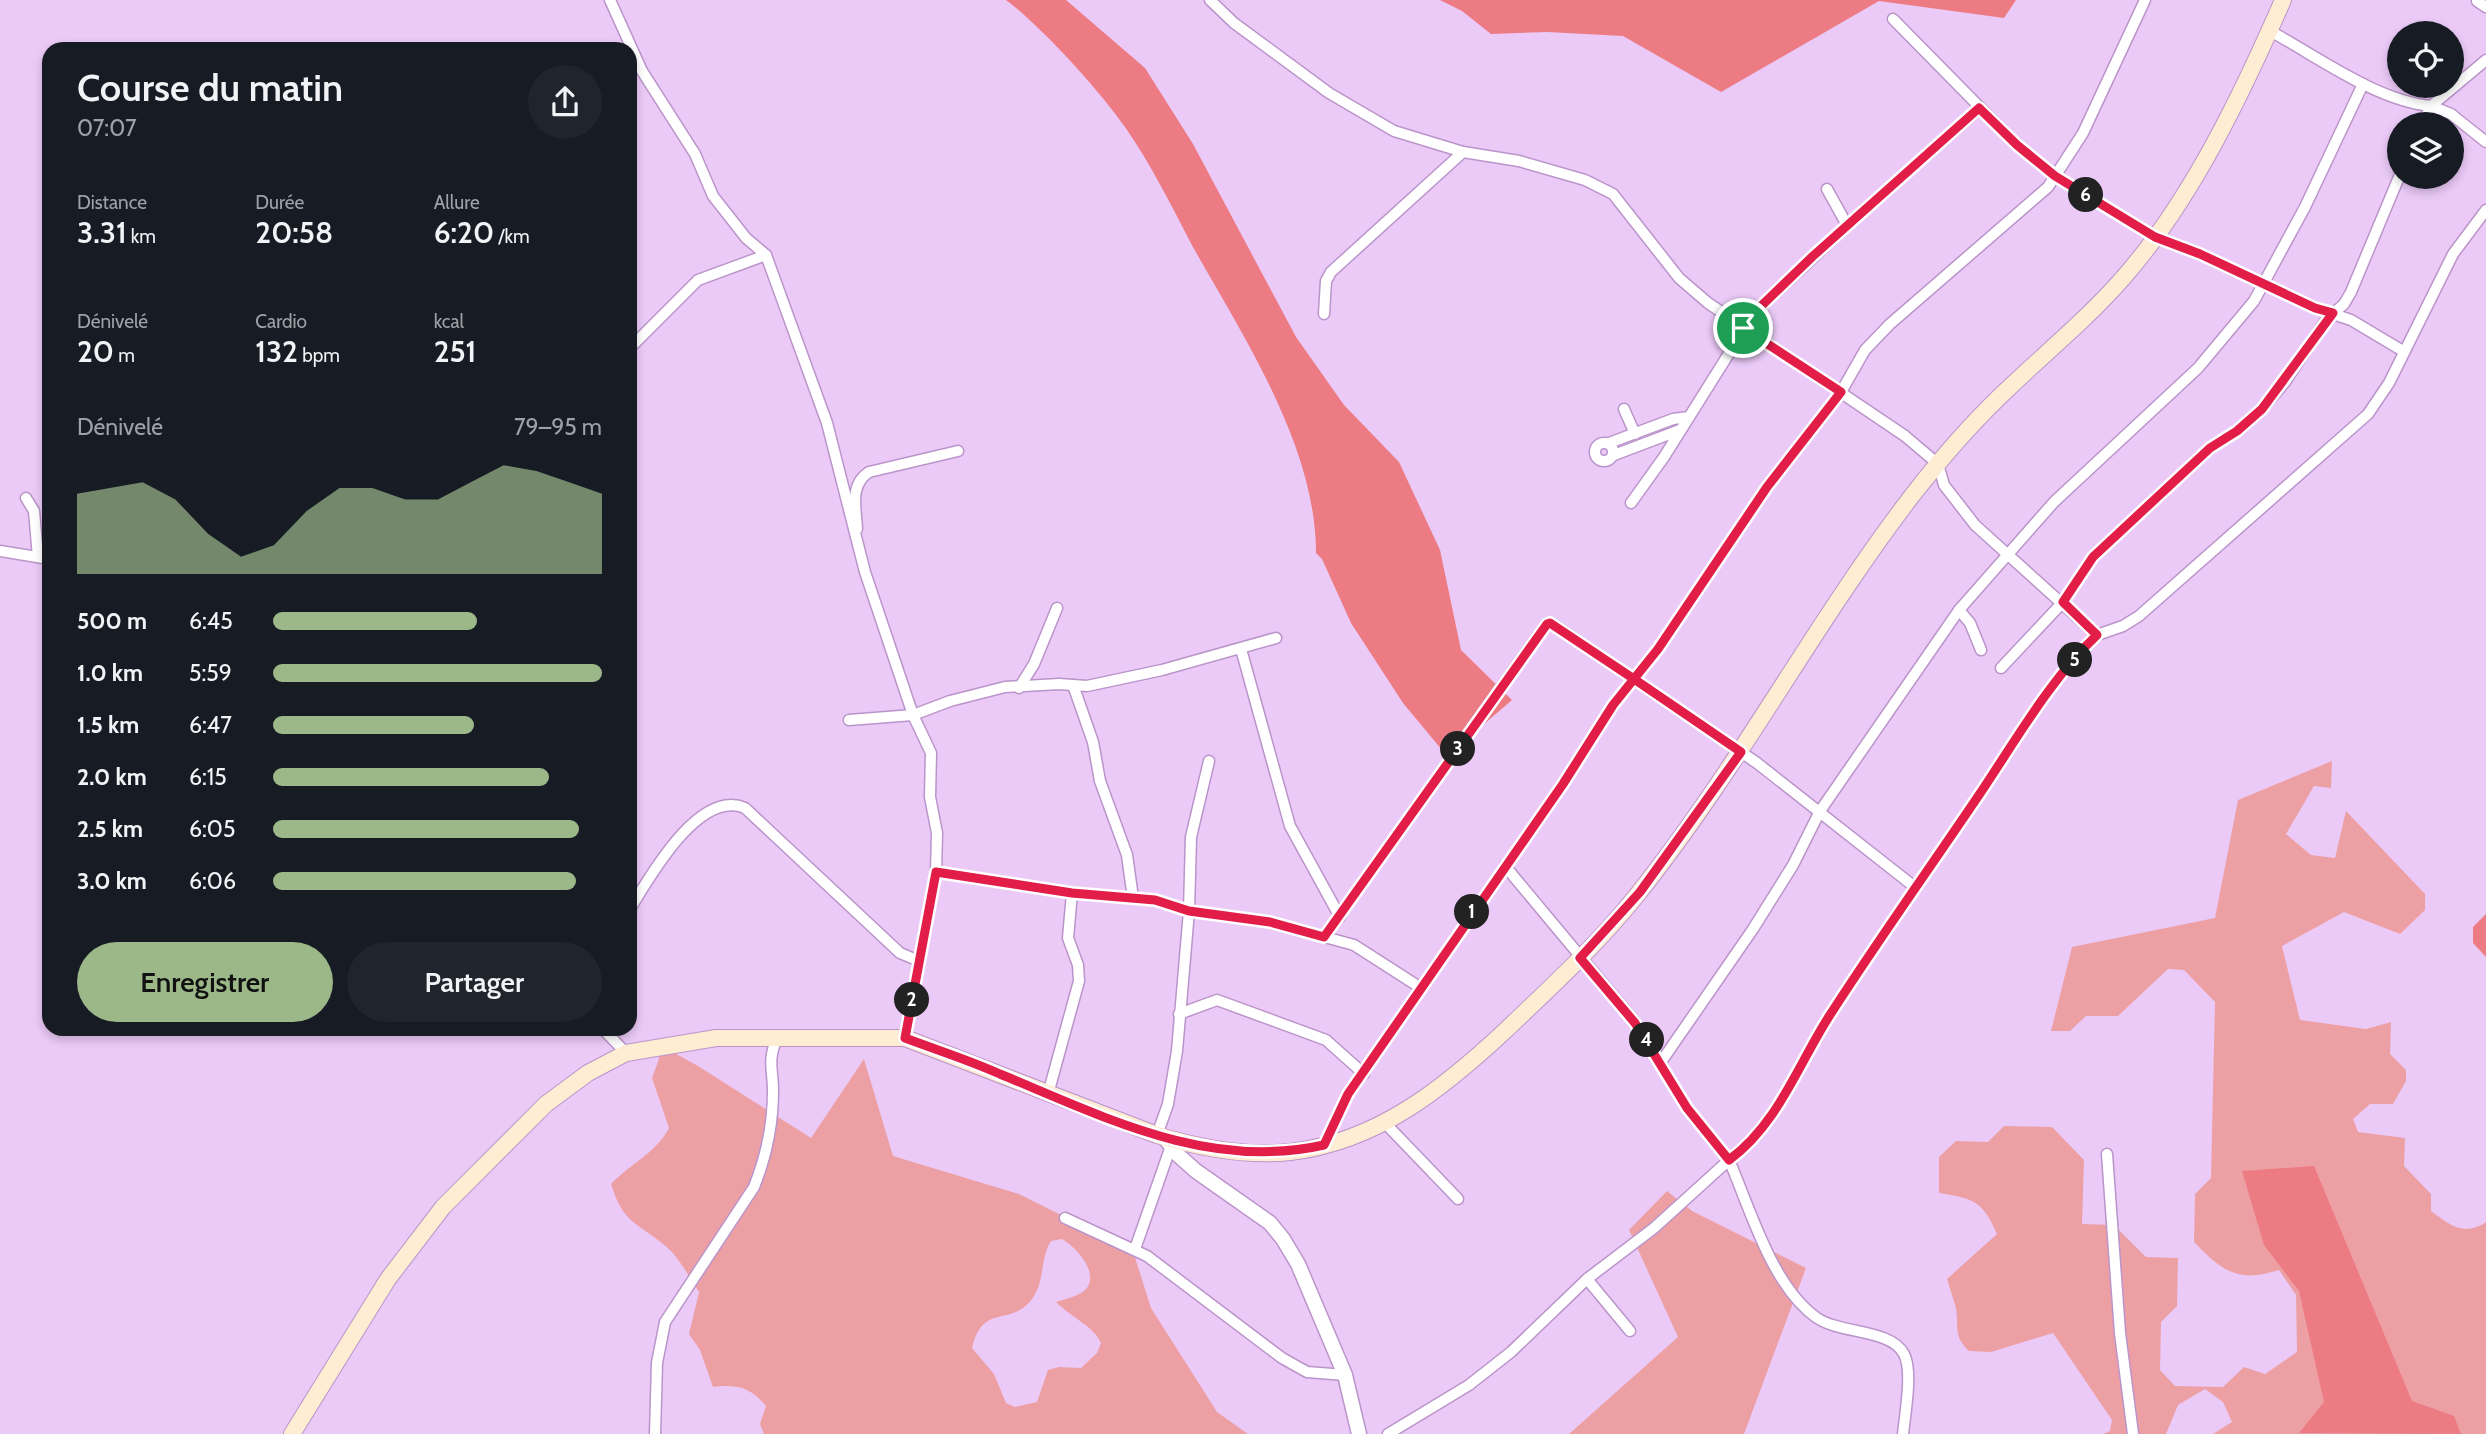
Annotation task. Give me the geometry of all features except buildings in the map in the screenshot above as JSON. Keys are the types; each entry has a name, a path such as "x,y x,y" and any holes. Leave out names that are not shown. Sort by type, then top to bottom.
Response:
{"main road":[{"path":"292,1434 395,1269 443,1207 545,1104 578,1079 626,1053 695,1040 905,1038 1164,1140 1195,1147 1253,1153 1293,1152 1324,1145 1407,1112 1460,1071 1580,958 1640,892 1741,752 1821,627 1907,502 1938,464 2012,385 2104,300 2155,237 2191,183 2270,31 2283,0"}],"street":[{"path":"610,0 629,42"},
{"path":"1210,0 1234,23 1350,108 1394,131 1463,152 1519,161 1585,180 1613,194 1679,278 1743,328 1905,436 1938,464 1944,485 1975,525 2097,635"},
{"path":"1324,1145 1348,1094 1420,988 1613,705 1658,649 1767,487 1841,392 1865,350 1890,324 2003,228 2055,176 2083,133 2145,0"},
{"path":"1893,19 2017,145 2055,176 2155,237 2177,243 2315,308 2333,313 2403,351"},
{"path":"2270,31 2363,84 2412,104 2431,106 2451,114 2486,142"},
{"path":"637,60 695,154 713,196 746,238 766,256 827,423 858,550 913,715 931,753 930,797 937,832 936,872 905,1038"},
{"path":"2428,112 2431,106 2486,60"},
{"path":"1661,1062 1753,929 1793,865 1820,811 1959,610 2054,502 2198,368 2265,284 2363,84"},
{"path":"1631,503 1755,312 1847,225 1979,108"},
{"path":"1324,314 1326,281 1331,272 1463,152"},
{"path":"1827,188 1847,225"},
{"path":"2001,668 2063,602 2093,557 2210,448 2237,431 2262,409 2351,292 2394,189"},
{"path":"1388,1434 1469,1385 1501,1360 1587,1279 1654,1228 1756,1139 1773,1115 1793,1075 1828,1019 2016,735 2097,635 2123,626 2139,615 2368,414 2389,383 2453,254 2486,210"},
{"path":"637,341 698,280 766,256"},
{"path":"1624,409 1635,434"},
{"path":"1680,430 1614,454 1609,460 1597,458 1597,446 1673,419 1689,417"},
{"path":"1609,443 1614,454"},
{"path":"858,550 857,482 869,472 958,451"},
{"path":"26,498 34,511 42,553"},
{"path":"0,551 42,558"},
{"path":"1019,688 1034,664 1057,608"},
{"path":"1959,610 1970,624 1981,650"},
{"path":"1324,937 1547,624 1554,625 1741,752 1916,888"},
{"path":"849,720 913,715 982,691 1073,685 1087,687 1276,638"},
{"path":"1241,649 1290,826 1340,917"},
{"path":"1073,685 1093,742 1100,781 1127,855 1133,898"},
{"path":"1135,1249 1164,1140 1177,1051 1189,911 1191,837 1209,761"},
{"path":"637,897 657,864 692,824 713,811 737,804 745,808 900,953 919,961"},
{"path":"1505,866 1635,1023 1687,1108 1729,1160 1768,1255 1803,1304 1816,1318 1838,1328 1888,1339 1905,1355 1908,1370 1903,1434"},
{"path":"936,872 1072,893 1155,900 1189,911 1270,922 1354,945 1420,988"},
{"path":"1048,1094 1079,981 1078,965 1068,937 1072,893"},
{"path":"1180,1014 1217,1000 1326,1040 1364,1074"},
{"path":"610,1036 626,1053"},
{"path":"655,1434 657,1363 665,1322 754,1187 761,1170 770,1132 774,1089 770,1054 777,1038"},
{"path":"1385,1123 1458,1199"},
{"path":"1164,1140 1196,1171 1270,1223 1283,1239 1298,1264 1345,1375 1359,1434"},
{"path":"2107,1154 2120,1333 2133,1434"},
{"path":"1065,1218 1135,1249 1194,1289 1282,1358 1307,1372 1345,1375"},
{"path":"1587,1279 1630,1331"}],"shaded area":[{"path":"1006,0 1066,0 1145,68 1193,144 1296,337 1344,405 1399,462 1440,550 1461,650 1512,700 1447,756 1403,703 1351,623 1322,559 1316,553 1313,513 1304,473 1274,394 1135,141 1086,78 1036,26"},
{"path":"1440,0 2016,0 2004,18 1879,1 1721,92 1623,36 1547,32 1491,34 1462,11"},
{"path":"2332,761 2331,788 2314,786 2286,834 2311,855 2335,858 2346,811 2425,894 2425,910 2400,934 2344,912 2282,946 2300,1020 2366,1029 2391,1022 2390,1054 2406,1070 2406,1081 2393,1104 2370,1104 2353,1119 2358,1132 2405,1138 2404,1166 2431,1194 2431,1211 2438,1216 2451,1225 2464,1229 2471,1229 2486,1222 2486,1434 2213,1434 2232,1422 2223,1402 2205,1389 2178,1405 2166,1434 2103,1434 2110,1431 2112,1420 2053,1333 1991,1352 1969,1351 1961,1341 1956,1308 1947,1279 1997,1234 1987,1214 1976,1203 1939,1193 1939,1157 1956,1141 1988,1142 2004,1126 2052,1127 2084,1160 2082,1224 2114,1225 2146,1257 2178,1258 2177,1306 2161,1322 2160,1370 2175,1386 2223,1387 2244,1367 2265,1374 2297,1352 2296,1295 2279,1270 2252,1275 2232,1272 2214,1261 2194,1242 2195,1194 2211,1178 2215,1002 2184,970 2168,969 2118,1016 2086,1016 2070,1031 2051,1031 2072,947 2215,918 2238,800"},
{"path":"2486,914 2486,957 2473,943 2473,927"},
{"path":"656,1043 698,1066 811,1138 864,1059 893,1156 1019,1194 1133,1251 1151,1308 1217,1412 1248,1434 764,1434 760,1424 766,1406 760,1400 743,1388 713,1387 700,1350 689,1334 699,1292 669,1249 625,1214 611,1184 650,1151 669,1128 652,1078 659,1059","holes":["1062,1239 1088,1268 1090,1283 1080,1294 1056,1302 1093,1331 1101,1343 1097,1353 1081,1368 1059,1367 1048,1370 1037,1402 1015,1407 1006,1403 994,1374 972,1348 983,1325 1024,1308 1032,1299 1039,1285 1045,1255 1051,1241"]},
{"path":"2314,1166 2412,1401 2454,1416 2461,1434 2299,1433 2324,1402 2299,1291 2264,1245 2242,1171"},
{"path":"1667,1191 1692,1211 1806,1268 1744,1434 1569,1434 1678,1337 1629,1230"}],"route":[{"path":"1743,328 1755,312 1813,256 1979,108 2017,145 2055,176 2155,237 2177,243 2295,300 2333,313 2285,382 2262,409 2237,431 2210,448 2093,557 2079,574 2063,602 2097,635 2016,735 1984,788 1870,953 1756,1139 1729,1160 1687,1108 1635,1023 1580,958 1640,892 1741,752 1683,715 1644,683 1634,679 1550,623 1324,937 1270,922 1189,911 1155,900 1072,893 936,872 905,1038 952,1054 1080,1107 1195,1147 1271,1153 1293,1152 1324,1145 1348,1094 1563,784 1613,705 1634,679 1658,649 1767,487 1841,392 1743,328"}]}
